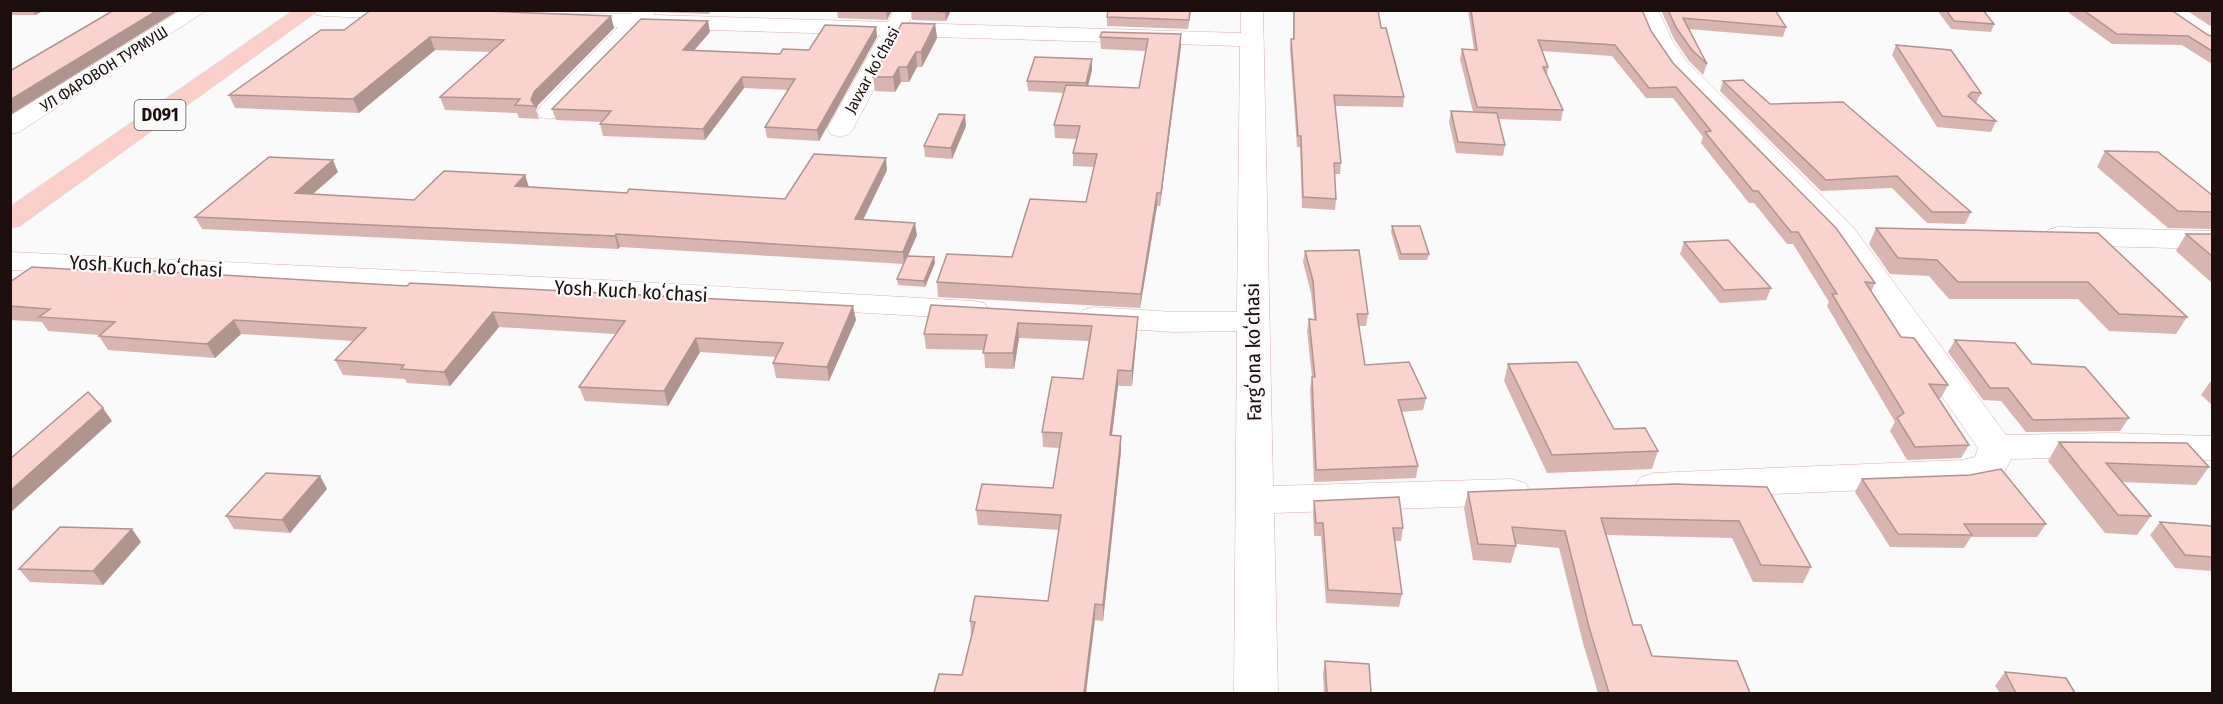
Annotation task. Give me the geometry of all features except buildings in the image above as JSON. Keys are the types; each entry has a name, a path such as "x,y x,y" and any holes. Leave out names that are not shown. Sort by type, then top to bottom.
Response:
{"main road":[{"name":"D091","path":"10,220 309,10"}],"street":[{"name":"УЛ ФАРОВОН ТУРМУШ","path":"10,128 197,10"},
{"path":"324,10 440,14"},
{"path":"1647,10 1661,40 1679,67 1843,234 1996,447"},
{"path":"549,112 641,16"},
{"path":"544,18 641,16 1252,25"},
{"name":"Javxar koʻchasi","path":"840,129 900,20"},
{"name":"Fargʻona koʻchasi","path":"1252,25 1252,321 1257,693"},
{"path":"1843,234 1878,234"},
{"path":"2031,236 2212,240"},
{"name":"Yosh Kuch koʻchasi","path":"10,261 604,289 1007,312"},
{"path":"1066,316 1173,322 1252,321"},
{"path":"1996,447 2113,445 2212,448"},
{"path":"1618,488 1962,473 1990,466 1996,447"},
{"path":"1256,500 1547,490"}]}
